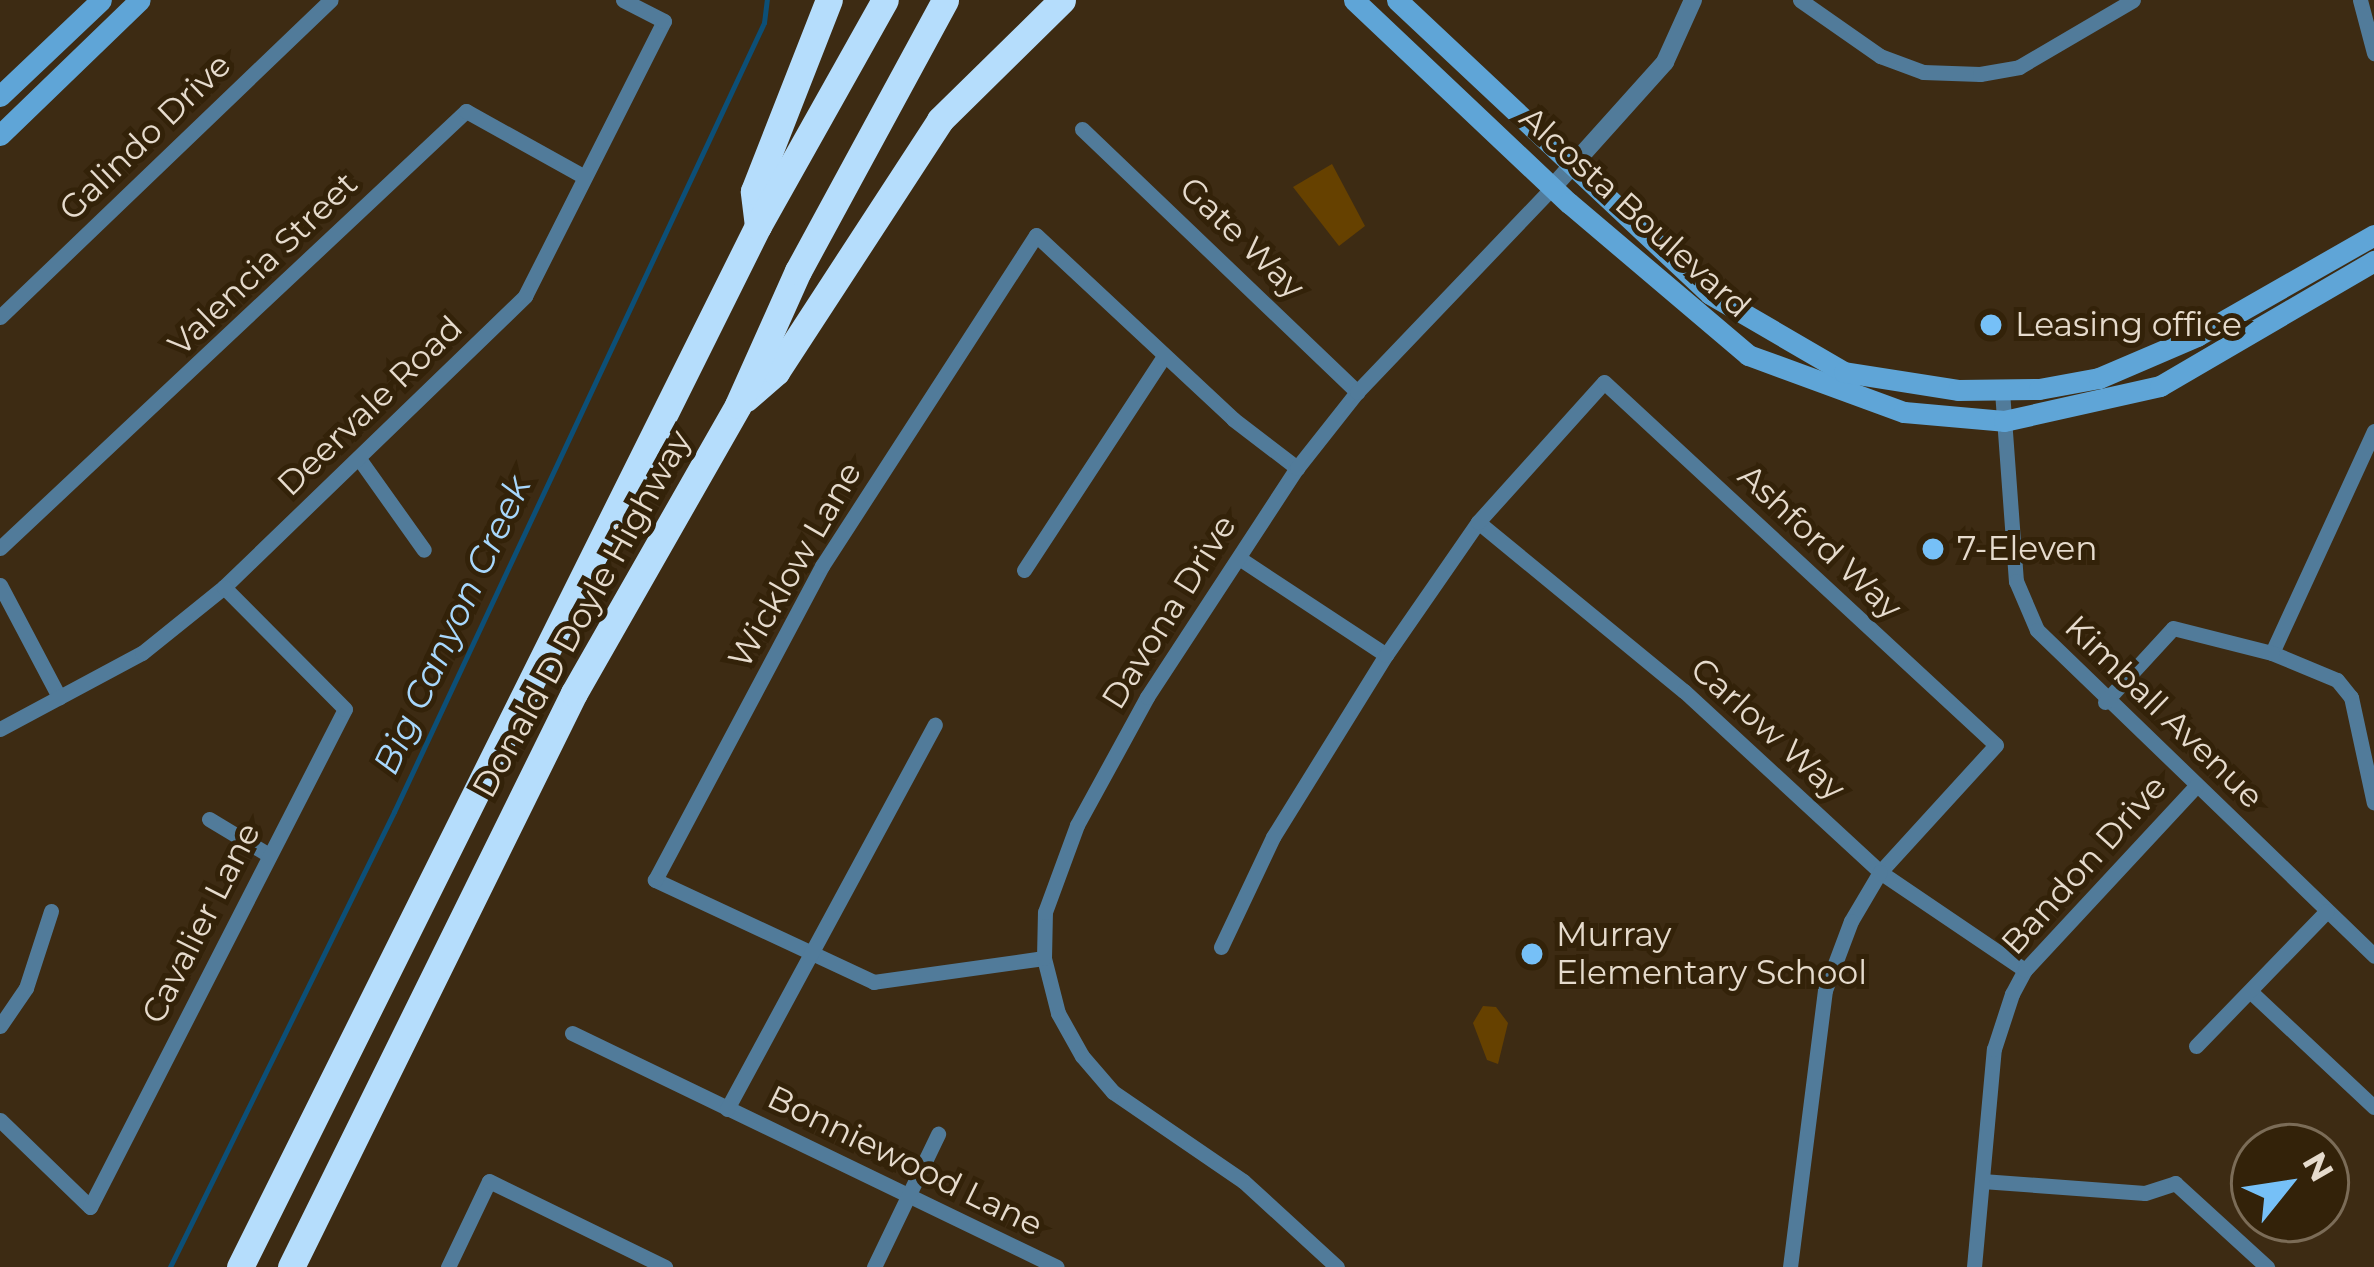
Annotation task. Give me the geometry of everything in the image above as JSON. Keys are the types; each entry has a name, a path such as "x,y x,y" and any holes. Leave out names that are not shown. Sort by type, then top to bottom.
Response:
{"highway":[{"path":"758,226 754,191 829,0"},
{"path":"840,82 869,0"},
{"name":"Donald D Doyle Highway","path":"241,1267 758,226 885,0"},
{"name":"Donald D Doyle Highway","path":"291,1267 574,693 738,405 798,272 945,0"},
{"path":"738,405 776,372 940,121 1062,0"}],"main road":[{"path":"0,96 101,0"},
{"path":"0,135 140,0"},
{"name":"Alcosta Boulevard","path":"1354,0 1552,187 1748,355 1904,412 2004,421 2160,386 2374,261"},
{"name":"Alcosta Boulevard","path":"1397,0 1710,294 1796,350 1844,372 1910,386 2002,391 2098,378 2163,353 2374,235"}],"street":[{"name":"Galindo Drive","path":"0,317 331,0"},
{"name":"Deervale Road","path":"0,729 142,653 224,587 526,296 664,21 623,0"},
{"name":"Davona Drive","path":"1337,1267 1243,1181 1113,1092 1058,1013 1044,958 1050,893 1077,825 1297,468 1357,392 1665,62 1693,0"},
{"path":"1799,0 1880,56 1923,72 1980,74 2019,67 2133,0"},
{"path":"2360,0 2374,53"},
{"name":"Valencia Street","path":"0,548 466,111 583,176"},
{"name":"Gate Way","path":"1082,129 1357,392"},
{"name":"Wicklow Lane","path":"1044,958 874,982 808,957 655,880 823,566 1036,235 1163,356 1297,468"},
{"path":"1024,570 1163,356"},
{"name":"Ashford Way","path":"1478,522 1604,382 1996,746 1880,872"},
{"name":"Kimball Avenue","path":"2002,391 2016,581 2037,630 2105,702 2374,956"},
{"path":"2272,653 2374,431"},
{"path":"360,460 424,550"},
{"path":"1221,947 1273,838 1385,655 1478,522"},
{"name":"Carlow Way","path":"1478,522 1684,692 1880,872 2025,970"},
{"path":"1239,558 1385,655"},
{"path":"0,585 59,697"},
{"name":"Cavalier Lane","path":"0,1120 90,1207 345,709 224,587"},
{"path":"2105,702 2173,628 2272,653 2337,680 2351,698 2374,803"},
{"path":"727,1109 935,724"},
{"name":"Bandon Drive","path":"1974,1267 1994,1048 2025,970 2196,786"},
{"path":"209,819 269,855"},
{"path":"1790,1267 1825,990 1880,872"},
{"path":"0,1026 26,988 51,911"},
{"path":"2196,1046 2327,911"},
{"path":"2252,993 2374,1107"},
{"name":"Bonniewood Lane","path":"572,1033 1057,1267"},
{"path":"874,1267 938,1134"},
{"path":"1982,1180 2145,1193 2175,1183 2267,1267"},
{"path":"448,1267 489,1181 665,1267"}],"shaded area":[{"path":"1332,164 1365,226 1339,246 1293,187"},
{"path":"1483,1006 1496,1007 1508,1023 1498,1064 1487,1060 1473,1023"}],"waterway":[{"name":"Big Canyon Creek","path":"170,1267 394,812 764,23 767,0"}],"place":[{"name":"Leasing office","path":"1991,325"},
{"name":"7-Eleven","path":"1933,549"},
{"name":"Murray Elementary School","path":"1532,954"}]}
